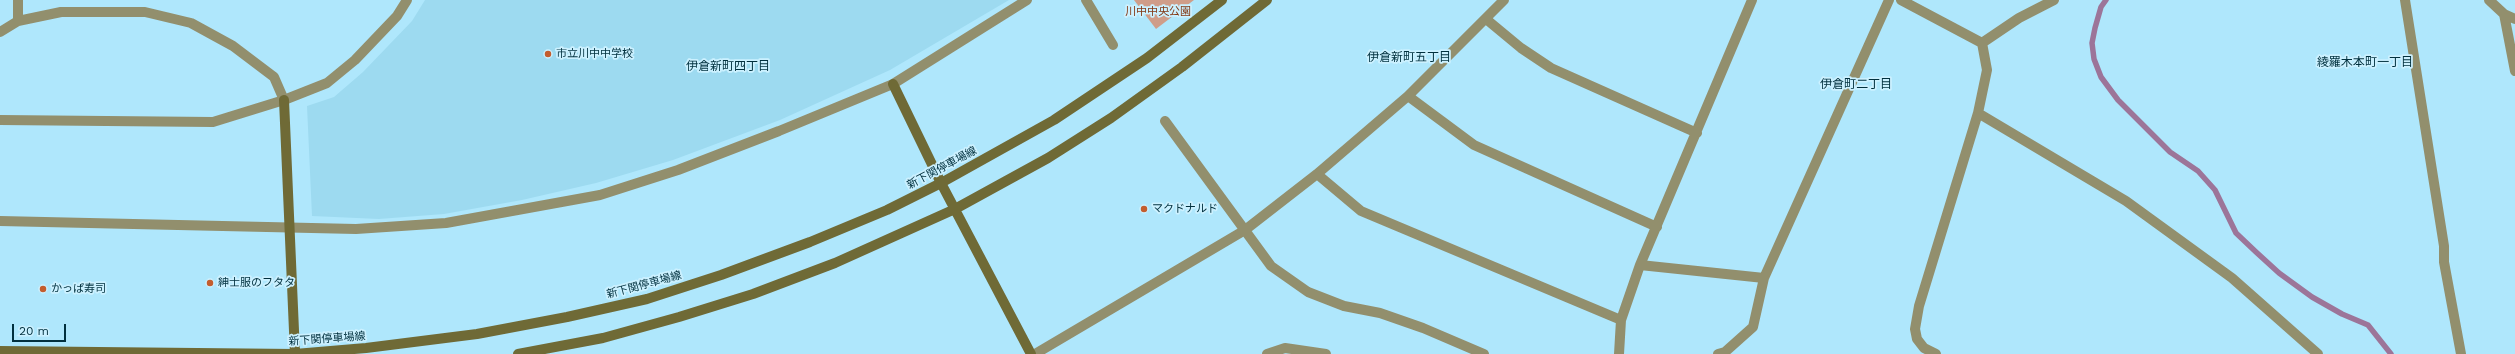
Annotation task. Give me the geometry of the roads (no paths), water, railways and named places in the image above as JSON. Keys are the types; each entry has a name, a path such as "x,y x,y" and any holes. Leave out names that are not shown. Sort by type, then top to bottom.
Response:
{"main road":[{"name":"新下関停車場線","path":"0,352 295,354 366,348 476,334 567,317 647,299 721,275 810,242 887,210 941,183 1054,120 1147,58 1222,0"},
{"path":"518,354 603,338 679,317 753,294 835,263 955,209 1048,158 1111,118 1182,67 1266,0"},
{"path":"892,84 941,183 1031,354"},
{"path":"284,100 295,354"}],"street":[{"path":"18,0 18,22"},
{"path":"0,120 213,122 284,100 326,83 355,60 397,16 407,0"},
{"path":"0,221 356,229 446,223 600,194 678,170 780,131 892,84 1027,0"},
{"path":"1086,0 1113,44"},
{"path":"1035,354 1245,230 1317,174 1408,96 1504,0"},
{"path":"1619,354 1621,320 1640,266 1752,0"},
{"path":"1718,354 1725,352 1753,327 1764,278 1889,0"},
{"path":"1901,0 1982,43"},
{"path":"1982,43 2019,18 2054,0"},
{"path":"2404,0 2444,246 2444,262 2461,354"},
{"path":"2489,0 2504,14 2515,19"},
{"path":"0,32 18,22 61,12 145,12 191,23 233,46 274,77 284,100"},
{"path":"2504,14 2515,71"},
{"path":"1486,19 1521,48 1551,68 1696,134"},
{"path":"1936,354 1924,348 1917,339 1915,329 1919,306 1978,113 1987,70 1982,43"},
{"path":"1408,96 1474,145 1657,227"},
{"path":"1978,113 2126,201 2232,278 2318,354"},
{"path":"1165,121 1271,266 1308,292 1344,306 1380,313 1423,328 1484,354"},
{"path":"1317,174 1361,211 1621,320"},
{"path":"1640,266 1764,278"},
{"path":"1267,354 1285,348 1326,354"}],"waterway":[{"path":"2106,0 2101,7 2092,43 2094,59 2101,77 2118,100 2170,152 2198,171 2215,190 2236,233 2256,252 2279,273 2312,297 2342,314 2368,325 2391,354"}],"place":[{"name":"市立川中中学校","path":"548,54"},
{"name":"マクドナルド","path":"1144,209"},
{"name":"紳士服のフタタ","path":"210,283"},
{"name":"かっぱ寿司","path":"43,289"}],"district":[{"name":"伊倉新町五丁目","path":"1409,57"},
{"name":"綾羅木本町一丁目","path":"2365,62"},
{"name":"伊倉新町四丁目","path":"728,66"},
{"name":"伊倉町二丁目","path":"1856,84"}],"park label":[{"name":"川中中央公園","path":"1158,12"}]}
